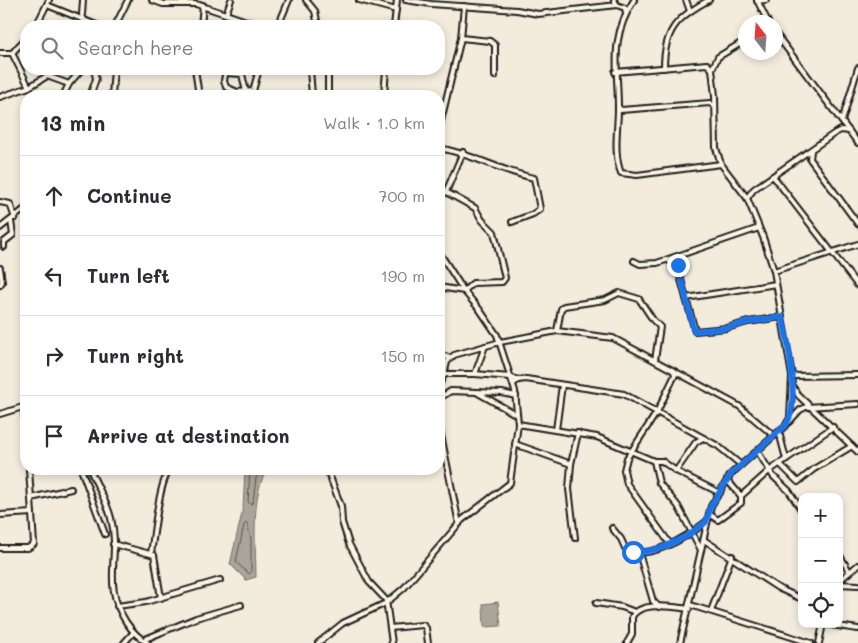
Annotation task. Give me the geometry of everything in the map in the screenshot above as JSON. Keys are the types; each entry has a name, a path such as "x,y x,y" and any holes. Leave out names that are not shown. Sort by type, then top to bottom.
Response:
{"street":[{"path":"39,20 49,0"},
{"path":"47,5 84,20 83,0"},
{"path":"118,20 128,0"},
{"path":"152,0 163,4 190,3 204,6 244,20"},
{"path":"202,20 204,6 208,0"},
{"path":"226,14 231,0"},
{"path":"281,20 289,0"},
{"path":"306,0 315,11 317,20"},
{"path":"359,0 396,10"},
{"path":"395,20 397,0"},
{"path":"406,0 517,10 538,14 617,5 625,8 626,13"},
{"path":"446,0 450,5"},
{"path":"614,0 617,5"},
{"path":"634,0 626,13 618,38 615,72 620,170 623,174 692,169 721,164"},
{"path":"686,0 690,10"},
{"path":"664,68 665,49 670,31 690,10 709,0"},
{"path":"763,15 757,0 766,0"},
{"path":"445,104 461,38 464,6"},
{"path":"461,38 490,41 495,45 495,76"},
{"path":"783,43 858,144"},
{"path":"12,54 20,45"},
{"path":"738,45 718,58 712,69 716,107 716,148 721,164 747,198 774,271 792,376 788,423"},
{"path":"0,53 12,54"},
{"path":"12,54 20,70"},
{"path":"615,72 706,64 712,69"},
{"path":"747,198 750,192 840,130 858,68"},
{"path":"23,75 29,87"},
{"path":"66,90 77,75"},
{"path":"92,90 96,79 95,75"},
{"path":"112,90 114,75"},
{"path":"196,75 198,90"},
{"path":"226,75 225,85 231,90"},
{"path":"242,75 246,90"},
{"path":"254,90 258,75"},
{"path":"310,75 312,90"},
{"path":"328,75 328,90"},
{"path":"384,90 386,75"},
{"path":"20,90 47,76 69,84"},
{"path":"0,97 20,90"},
{"path":"618,107 621,110 710,104 716,107"},
{"path":"840,130 850,131"},
{"path":"445,149 463,152 509,173 535,180 540,209 533,214 512,222"},
{"path":"811,151 810,159 858,224"},
{"path":"463,152 446,192 475,208 482,220 494,232 505,278 502,282 473,283 466,287 464,291"},
{"path":"773,176 858,286"},
{"path":"743,192 750,192"},
{"path":"0,202 10,204 13,219 13,236 4,242 4,247"},
{"path":"0,228 20,213"},
{"path":"634,261 643,264 667,260 759,228"},
{"path":"774,271 858,244"},
{"path":"667,260 678,265 693,329 697,332 782,317"},
{"path":"318,643 343,623 386,603 404,588 459,524 510,483 518,424 513,384 500,342 492,326 464,291 445,261"},
{"path":"0,268 2,282 0,285"},
{"path":"686,298 776,284"},
{"path":"445,287 464,291"},
{"path":"557,331 561,309 564,306 605,300 619,294 633,296 643,303 652,320 660,327 655,360"},
{"path":"445,356 450,358 500,342 557,331 590,337 613,338 739,406 774,436"},
{"path":"475,374 485,346"},
{"path":"445,372 450,358"},
{"path":"670,544 627,484 624,470 631,452 658,412 675,375 674,371"},
{"path":"445,375 475,374 510,377 518,380 526,379 614,391 658,412 703,438 741,465"},
{"path":"792,376 858,375"},
{"path":"513,384 518,380"},
{"path":"556,430 562,385"},
{"path":"792,386 798,395 858,452"},
{"path":"445,394 451,391 507,393 516,396"},
{"path":"478,393 518,415"},
{"path":"680,643 702,550 706,522 727,480 800,410 811,406 858,404"},
{"path":"0,414 20,408"},
{"path":"518,424 578,433 606,440 631,452 654,460 662,460 676,471 720,492"},
{"path":"741,496 786,459 833,427"},
{"path":"779,432 786,459"},
{"path":"575,538 569,489 578,433"},
{"path":"676,471 696,442 703,438"},
{"path":"515,444 572,464"},
{"path":"780,464 798,482 814,469 852,446"},
{"path":"445,452 458,509 459,524"},
{"path":"758,452 770,471 789,491 798,505"},
{"path":"654,460 659,483 687,521 702,550"},
{"path":"0,548 32,546 34,538 29,475"},
{"path":"83,475 105,534"},
{"path":"93,475 111,517 113,544 112,585 117,606 133,632 148,643"},
{"path":"151,554 168,475"},
{"path":"328,475 341,506 342,522 349,544 369,582 381,592 386,603 392,643"},
{"path":"709,514 718,520 741,503 741,496 727,480"},
{"path":"31,498 71,489"},
{"path":"0,514 32,513"},
{"path":"687,521 699,527"},
{"path":"612,528 622,539 625,548 639,553 670,544 693,532 706,522"},
{"path":"704,540 732,556 778,588 798,596"},
{"path":"113,544 156,557 161,598"},
{"path":"639,553 653,601 659,607"},
{"path":"711,611 732,556"},
{"path":"843,561 849,571"},
{"path":"843,578 858,565"},
{"path":"117,606 161,598 220,580"},
{"path":"843,583 858,585"},
{"path":"596,603 622,607 635,612 659,607 689,607 711,611 740,622 811,643"},
{"path":"143,640 196,618 240,604"},
{"path":"627,643 632,634 631,622 635,612"},
{"path":"390,628 423,625 426,628 428,643"},
{"path":"843,627 858,629"},
{"path":"819,643 823,628"},
{"path":"124,643 133,632"}],"water":[{"path":"245,475 264,475 256,505 256,577 246,580 230,564 243,509"},
{"path":"498,602 501,626 484,627 483,604"}],"route":[{"path":"633,552 639,553 662,548 687,536 706,522 711,506 731,474 758,452 788,423 790,418 792,376 782,317 748,322 728,328 702,332 694,331 678,265"}]}
